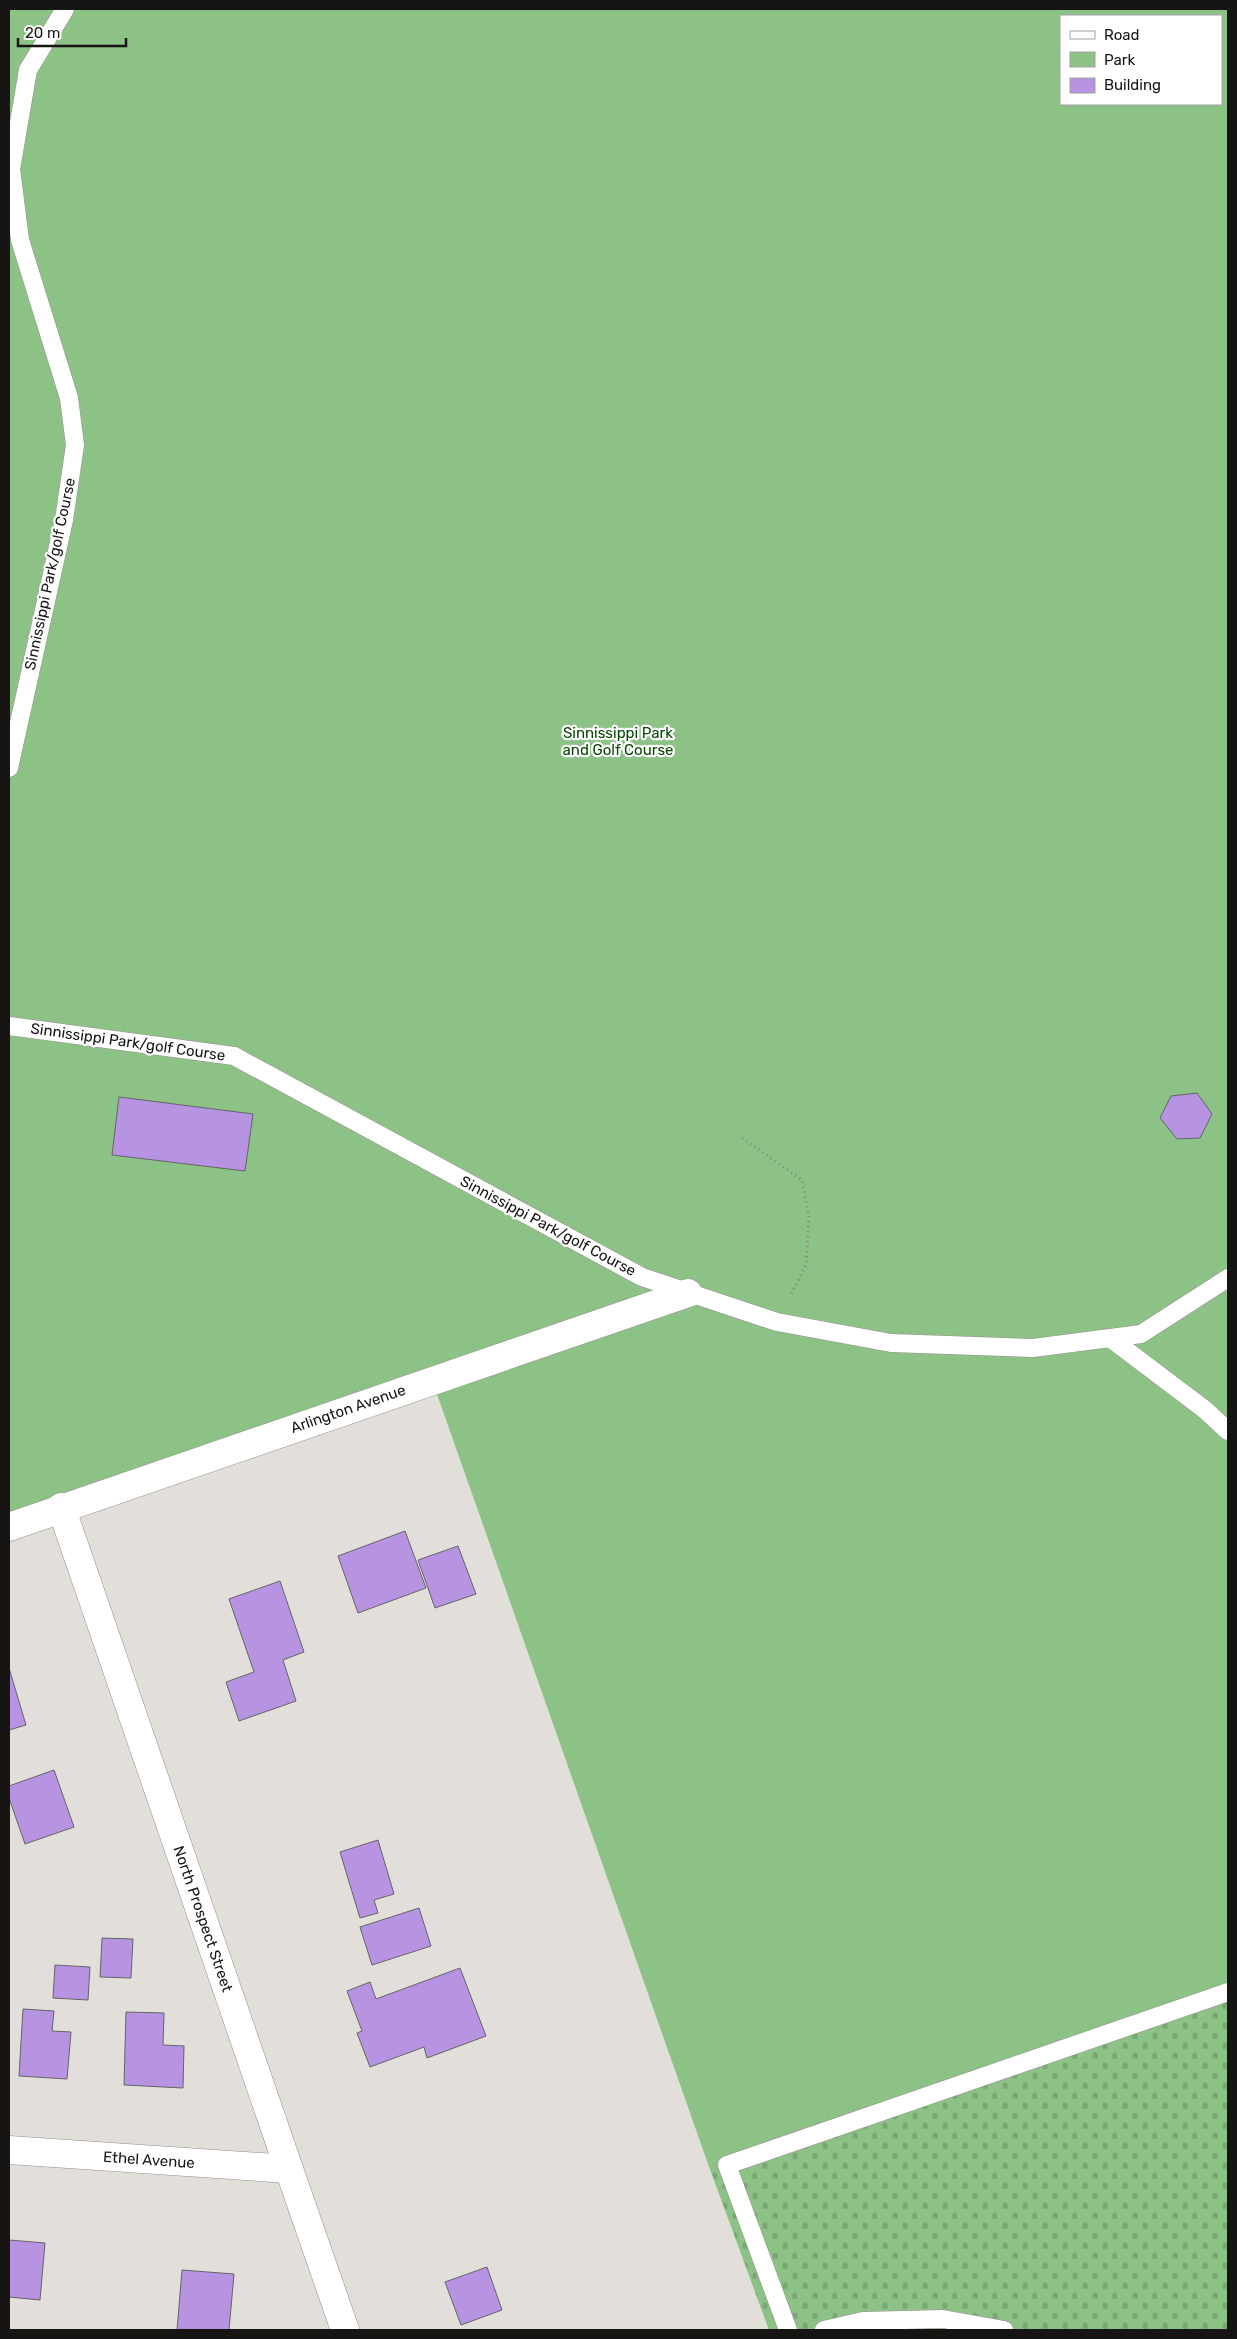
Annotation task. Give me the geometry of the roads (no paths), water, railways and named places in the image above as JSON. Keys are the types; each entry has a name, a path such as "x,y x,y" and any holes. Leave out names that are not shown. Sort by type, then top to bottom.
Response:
{"street":[{"name":"Arlington Avenue","path":"9,1527 688,1293"},
{"name":"North Prospect Street","path":"61,1508 345,2330"},
{"name":"Ethel Avenue","path":"9,2150 289,2170"}],"lane":[{"name":"Sinnissippi Park/golf Course","path":"9,768 64,520 75,445 69,398 20,240 11,169 28,70 65,9"},
{"name":"Sinnissippi Park/golf Course","path":"9,1026 234,1056 642,1277 777,1322 891,1343 1033,1348 1142,1334 1228,1278"},
{"path":"1110,1338 1204,1409 1228,1431"},
{"path":"788,2330 727,2165 1228,1993"},
{"path":"824,2330 863,2321 943,2319 1004,2330"}],"park label":[{"name":"Sinnissippi Park and Golf Course","path":"618,742"}]}
